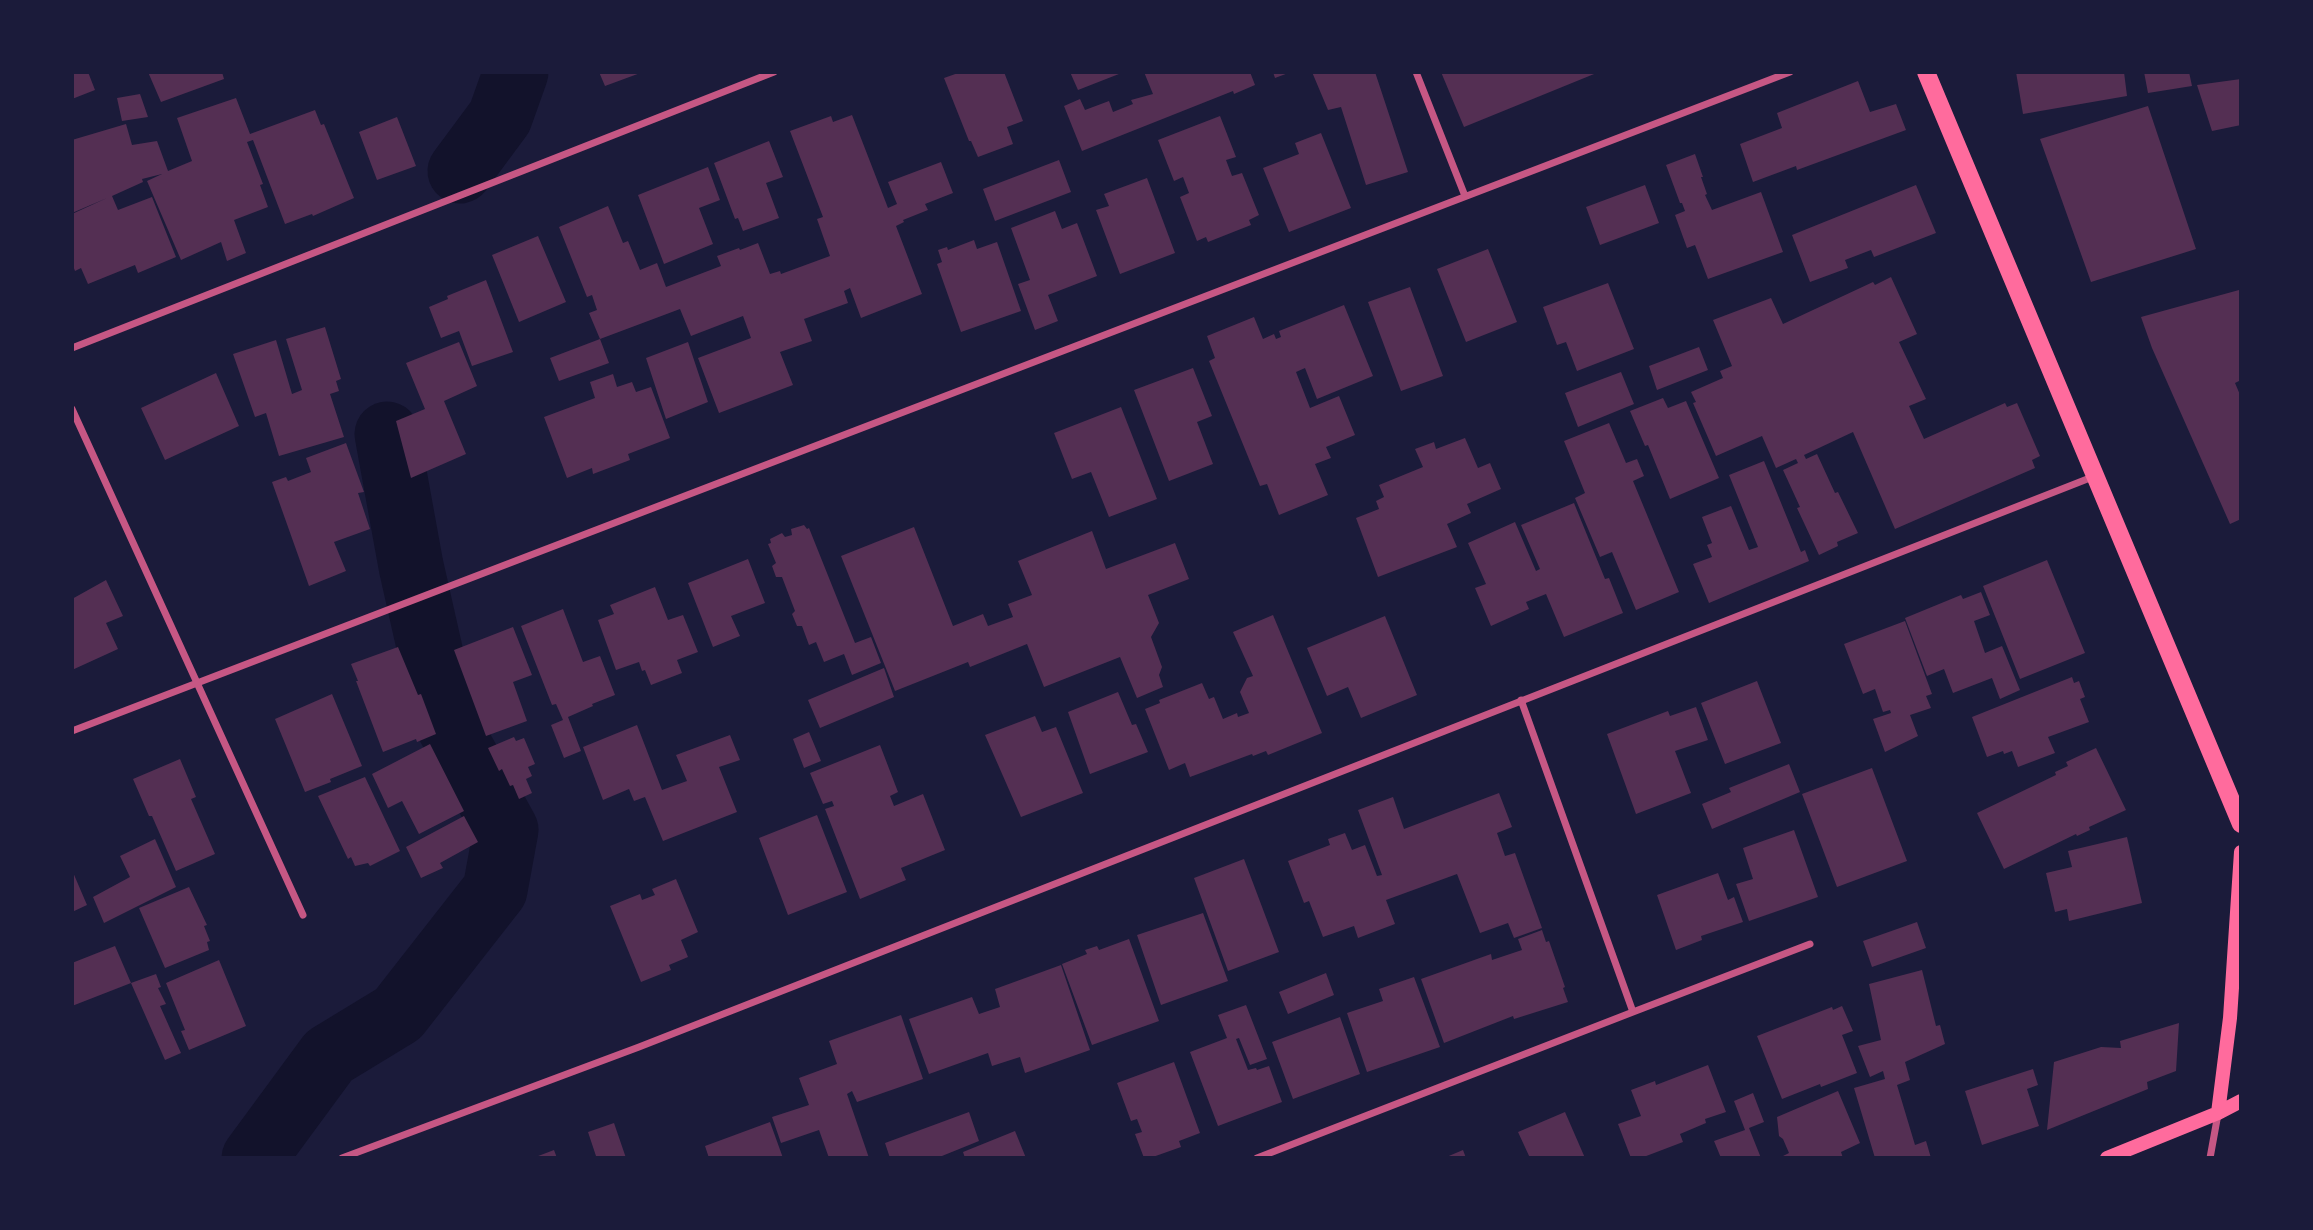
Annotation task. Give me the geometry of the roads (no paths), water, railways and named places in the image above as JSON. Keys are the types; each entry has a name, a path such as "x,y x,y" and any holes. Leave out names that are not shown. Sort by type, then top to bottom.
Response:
{"main road":[{"path":"1926,72 2241,824"},
{"path":"2218,1113 2230,1018 2241,852"},
{"path":"2107,1158 2241,1101"}],"street":[{"path":"72,348 774,72"},
{"path":"1416,72 1465,197"},
{"path":"72,731 1790,72"},
{"path":"72,409 303,915"},
{"path":"342,1158 652,1042 2095,475"},
{"path":"1521,700 1633,1012"},
{"path":"1257,1158 1810,944"},
{"path":"2210,1158 2218,1113"}],"waterway":[{"path":"460,171 500,117 516,72"},
{"path":"254,1158 329,1056 398,1014 495,890 506,830 446,721 411,566 387,434"}]}
